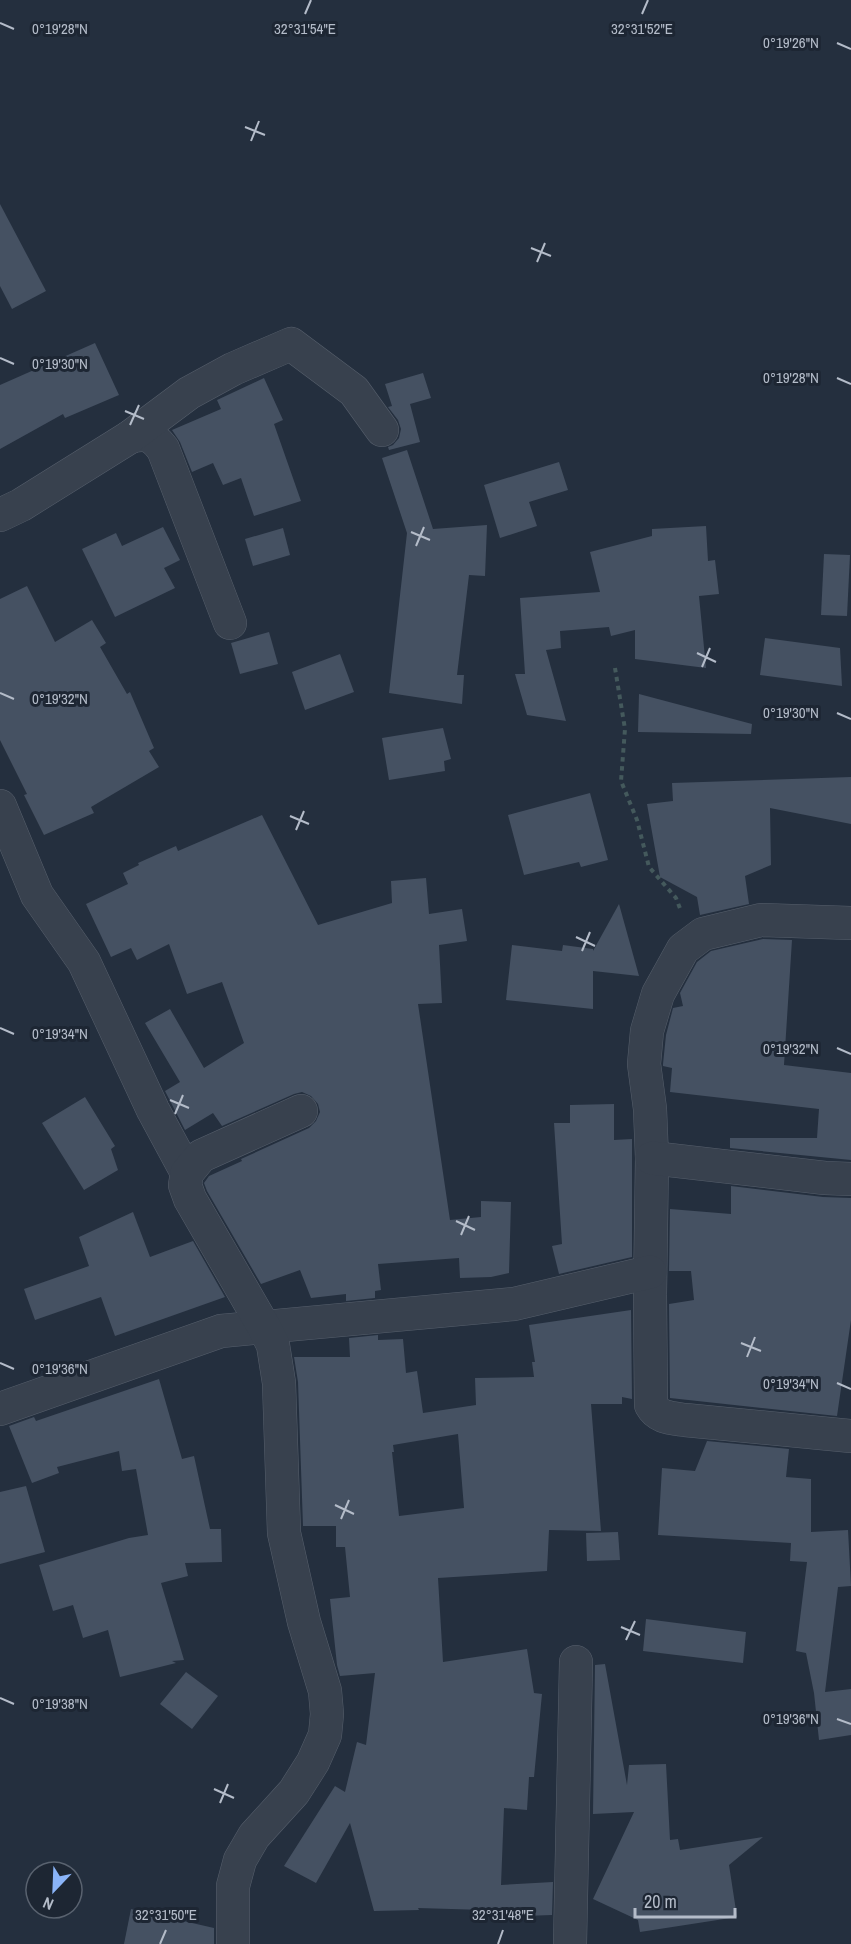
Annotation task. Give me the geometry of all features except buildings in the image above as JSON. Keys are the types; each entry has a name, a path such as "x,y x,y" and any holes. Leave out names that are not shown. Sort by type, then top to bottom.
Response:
{"street":[{"path":"0,515 21,505 130,436 189,393 233,369 291,344 354,391 381,430"},
{"path":"130,436 145,434 151,436 163,449 230,623"},
{"path":"0,806 37,895 84,962 153,1110 187,1173"},
{"path":"851,924 761,920 704,934 683,949 658,994 647,1031 644,1064 652,1158 651,1405 654,1411 666,1417 685,1420 851,1436"},
{"path":"233,1944 233,1886 240,1860 254,1836 294,1792 313,1762 325,1735 327,1714 325,1691 304,1622 284,1533 279,1383 273,1345 190,1199 185,1185 187,1173 201,1156 302,1111"},
{"path":"652,1158 851,1179"},
{"path":"0,1409 221,1330 514,1304 650,1272"},
{"path":"570,1944 576,1662"}],"path":[{"path":"615,668 625,729 621,781 636,820 649,867 676,898 693,942"}]}
